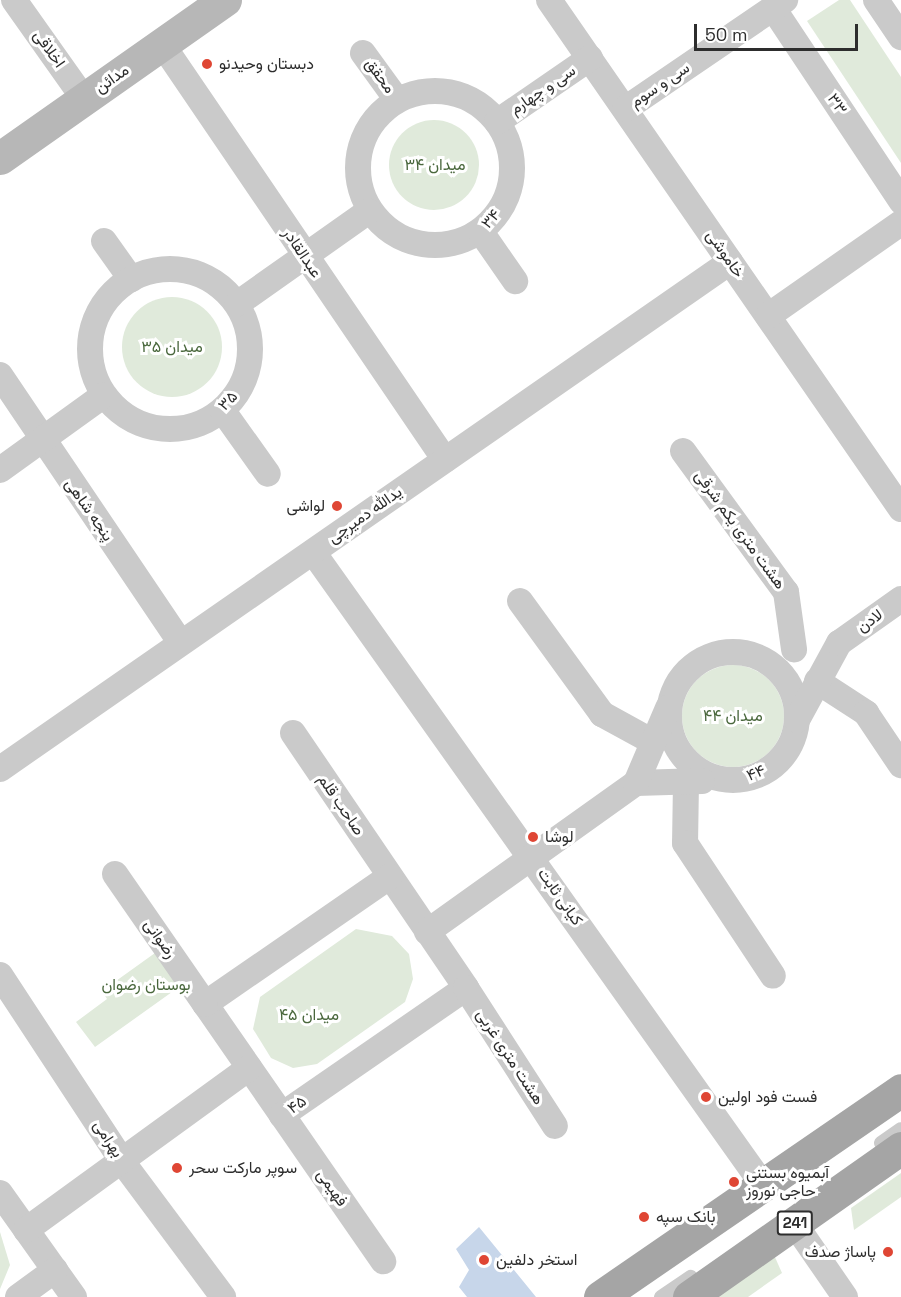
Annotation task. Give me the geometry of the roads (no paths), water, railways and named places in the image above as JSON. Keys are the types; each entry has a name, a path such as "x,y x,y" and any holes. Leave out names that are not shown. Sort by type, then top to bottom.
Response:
{"main road":[{"name":"مدائن","path":"0,158 225,0"},
{"path":"600,1297 901,1090"},
{"name":"241","path":"689,1297 901,1148"}],"street":[{"name":"اخلاقی","path":"14,0 84,99"},
{"name":"خاموشی","path":"549,0 901,509"},
{"path":"876,0 901,37"},
{"name":"سی و سوم","path":"625,110 779,4"},
{"name":"۳۳","path":"779,4 901,201"},
{"name":"عبدالقادر","path":"162,44 305,259 445,460"},
{"name":"محقق","path":"363,53 397,100"},
{"name":"سی و چهارم","path":"497,122 590,58"},
{"name":"۳۴","path":"440,90 462,95 497,122 513,168 498,214 481,232 458,243 425,245 386,230 369,211 359,187 359,154 377,116 397,100 440,90"},
{"path":"237,304 305,259 369,211"},
{"path":"768,316 901,223"},
{"path":"481,232 515,281"},
{"path":"104,241 131,279"},
{"name":"یدالله دمیرچی","path":"0,769 730,262"},
{"name":"۳۵","path":"165,270 200,275 237,304 251,349 238,393 223,411 200,424 174,430 147,426 123,414 104,395 93,371 94,327 110,296 131,279 165,270"},
{"name":"پنجه شاهی","path":"0,375 41,441 181,643"},
{"path":"0,470 104,395"},
{"path":"223,411 268,474"},
{"name":"هشت متری یکم شرقی","path":"683,451 786,592 794,649"},
{"name":"کیانی ثابت","path":"313,552 763,1185"},
{"name":"لادن","path":"839,643 901,599"},
{"path":"520,601 602,714 652,742"},
{"path":"427,932 636,783 677,685 699,662 730,652 751,654 839,643"},
{"name":"۴۴","path":"669,705 674,741 684,757 697,769 731,780 750,778 783,757 797,720 839,643"},
{"path":"751,654 786,680 797,720"},
{"path":"817,681 866,713 901,765"},
{"name":"صاحب قلم","path":"293,733 389,877"},
{"path":"636,783 731,780"},
{"path":"686,782 685,843 773,976"},
{"name":"رضوانی","path":"115,874 205,1004"},
{"path":"205,1004 389,877 466,988"},
{"name":"بهرامی","path":"0,975 124,1164 223,1297"},
{"name":"۴۵","path":"205,1004 282,1115 466,988"},
{"name":"هشت متری غربی","path":"466,988 555,1126"},
{"path":"26,1230 124,1164 249,1068"},
{"name":"فهیمی","path":"282,1115 383,1261"},
{"path":"0,1193 74,1297"},
{"path":"794,1223 845,1297"},
{"path":"18,1297 56,1270"}],"lane":[{"path":"661,1297 901,1129"}],"water":[{"name":"استخر دلفین","path":"479,1227 536,1297 467,1297 459,1287 469,1270 456,1249"}],"place":[{"name":"دبستان وحیدنو","path":"207,64"},
{"name":"لواشی","path":"337,506"},
{"name":"لوشا","path":"533,837"},
{"name":"فست فود اولین","path":"706,1097"},
{"name":"سوپر مارکت سحر","path":"177,1168"},
{"name":"آبمیوه بستنی حاجی نوروز","path":"734,1182"},
{"name":"بانک سپه","path":"644,1217"},
{"name":"پاساژ صدف","path":"888,1252"},
{"name":"استخر دلفین","path":"484,1260"}],"park label":[{"name":"میدان ۳۴","path":"435,165"},
{"name":"میدان ۳۵","path":"172,347"},
{"name":"میدان ۴۴","path":"733,716"},
{"name":"بوستان رضوان","path":"146,985"},
{"name":"میدان ۴۵","path":"309,1015"}]}
